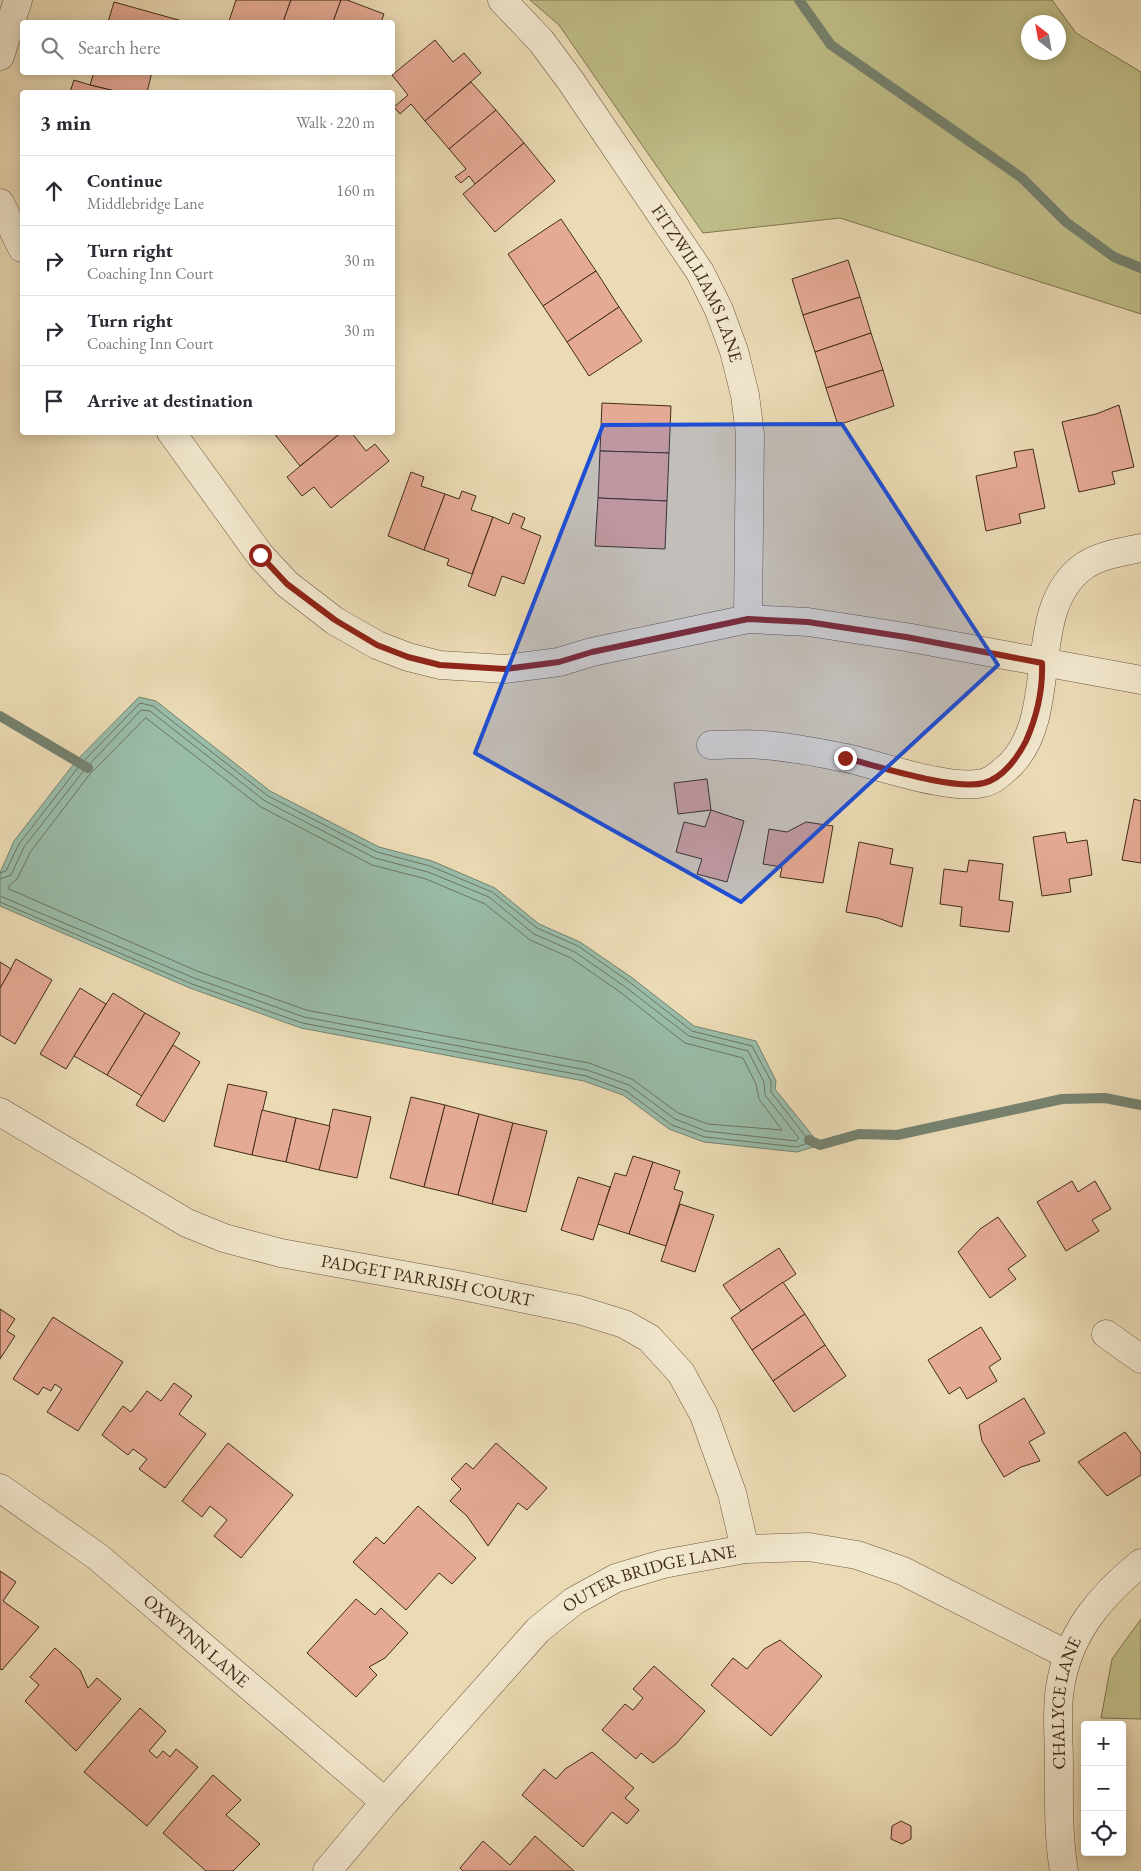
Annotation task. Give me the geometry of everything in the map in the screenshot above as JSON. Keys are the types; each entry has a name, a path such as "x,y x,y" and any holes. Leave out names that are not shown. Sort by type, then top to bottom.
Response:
{"street":[{"path":"0,56 18,0"},
{"name":"FITZWILLIAMS LANE","path":"502,0 541,41 570,80 700,272 719,310 734,351 745,394 750,434 748,619"},
{"path":"0,203 20,244"},
{"path":"173,435 260,555 287,584 335,620 377,645 408,657 440,665 505,669 559,662 592,652 748,619 808,622 906,637 1141,680"},
{"path":"711,745 763,745 845,758 960,786 985,783 1000,775 1020,754 1035,721 1042,677 1042,663 1056,603 1072,576 1084,566 1098,559 1141,548"},
{"name":"PADGET PARRISH COURT","path":"0,1112 187,1222 224,1238 281,1253 453,1284 578,1310 624,1324 649,1338 681,1373 704,1415 732,1493 745,1549"},
{"path":"1106,1334 1141,1359"},
{"name":"OXWYNN LANE","path":"0,1488 98,1557 385,1802"},
{"name":"OUTER BRIDGE LANE","path":"327,1871 385,1802 538,1630 574,1601 626,1576 663,1564 745,1549 809,1546 857,1555 903,1571 1068,1655"},
{"name":"CHALYCE LANE","path":"1064,1871 1059,1826 1060,1689 1068,1655 1080,1628 1108,1592 1141,1563"}],"highlighted area":[{"path":"842,424 998,665 741,902 475,753 603,425"}],"shaded area":[{"path":"530,0 1052,0 1063,15 1021,15 1021,60 1066,60 1066,19 1076,33 1141,72 1141,314 840,218 703,233 559,25"},
{"path":"1141,1619 1141,1719 1101,1718 1112,1659"}],"water":[{"path":"139,697 156,701 270,791 379,847 432,861 495,888 539,924 580,942 631,977 694,1026 756,1041 776,1081 775,1089 820,1145 797,1152 704,1142 669,1129 623,1095 584,1081 301,1028 190,988 0,906 0,873 14,841 76,761"}],"building":[{"path":"236,0 291,0 284,20 229,20"},
{"path":"291,0 341,0 334,20 284,20"},
{"path":"341,0 347,0 384,14 382,20 334,20"},
{"path":"114,2 178,20 109,20"},
{"path":"435,40 453,62 464,53 481,73 425,121 411,104 400,114 395,108 408,95 392,75 395,75 395,73"},
{"path":"93,75 151,75 148,90 111,90 90,85"},
{"path":"74,80 111,90 71,90"},
{"path":"471,82 496,110 449,149 425,121"},
{"path":"496,110 524,143 475,184 469,176 461,183 455,177 466,169 449,149"},
{"path":"524,143 555,181 495,232 463,194"},
{"path":"561,219 596,271 543,306 508,254"},
{"path":"848,260 860,297 803,315 792,279"},
{"path":"596,271 619,307 567,342 543,306"},
{"path":"860,297 871,333 815,352 803,315"},
{"path":"619,307 642,341 589,376 567,342"},
{"path":"871,333 883,370 826,388 815,352"},
{"path":"883,370 894,406 838,425 826,388"},
{"path":"602,403 671,406 669,453 600,451"},
{"path":"1119,405 1134,467 1112,472 1115,484 1079,492 1062,422 1096,414"},
{"path":"275,435 338,435 300,466"},
{"path":"338,435 353,435 366,451 375,444 389,461 331,508 314,487 302,496 287,477"},
{"path":"1033,449 1045,508 1019,514 1021,523 986,531 976,476 1017,467 1014,452"},
{"path":"600,451 669,453 667,501 598,498"},
{"path":"411,472 424,477 421,486 445,494 424,550 388,536"},
{"path":"462,491 476,496 471,510 493,517 472,574 447,565 449,559 424,550 445,494 459,499"},
{"path":"598,498 667,501 665,549 595,546"},
{"path":"513,513 525,518 521,528 541,536 524,584 502,576 495,596 468,586 493,517 509,524"},
{"path":"707,779 711,810 678,814 674,783"},
{"path":"1134,799 1141,801 1141,863 1122,860"},
{"path":"711,810 744,821 727,882 697,874 702,859 676,852 684,822 705,827"},
{"path":"806,822 833,826 823,883 780,877 782,867 763,864 769,829 787,832"},
{"path":"1065,832 1067,843 1087,840 1092,875 1069,879 1071,892 1042,896 1033,837"},
{"path":"859,842 893,849 890,864 913,868 902,927 878,918 846,912"},
{"path":"969,860 1003,864 999,900 1013,902 1009,932 960,926 962,907 940,904 944,869 967,872"},
{"path":"16,959 52,980 15,1044 0,1035 0,988"},
{"path":"0,962 11,969 0,988"},
{"path":"80,988 106,1004 66,1069 40,1054"},
{"path":"113,993 145,1013 107,1075 74,1056"},
{"path":"145,1013 180,1033 142,1096 107,1075"},
{"path":"173,1045 200,1062 164,1122 136,1105"},
{"path":"228,1084 267,1092 252,1155 214,1146"},
{"path":"411,1097 445,1105 424,1187 390,1178"},
{"path":"445,1105 479,1114 458,1195 424,1187"},
{"path":"333,1109 371,1117 357,1178 319,1170"},
{"path":"262,1110 296,1118 286,1162 252,1155"},
{"path":"479,1114 513,1123 492,1204 458,1195"},
{"path":"296,1118 330,1126 319,1170 286,1162"},
{"path":"513,1123 547,1131 526,1212 492,1204"},
{"path":"633,1156 653,1162 629,1234 598,1224 615,1173 626,1176"},
{"path":"653,1162 680,1171 674,1189 683,1192 666,1246 629,1234"},
{"path":"578,1177 610,1187 593,1240 561,1230"},
{"path":"1072,1181 1078,1192 1095,1181 1111,1209 1092,1220 1099,1231 1066,1251 1037,1202"},
{"path":"680,1204 714,1215 695,1272 661,1261"},
{"path":"998,1217 1026,1256 1008,1269 1016,1279 990,1298 958,1252 980,1229"},
{"path":"779,1248 796,1274 741,1311 723,1285"},
{"path":"783,1282 805,1314 752,1350 731,1318"},
{"path":"0,1309 15,1319 7,1331 15,1336 0,1359"},
{"path":"805,1314 825,1345 773,1381 752,1350"},
{"path":"53,1317 123,1362 78,1431 47,1412 62,1389 55,1384 51,1391 43,1387 38,1395 13,1379"},
{"path":"981,1327 1001,1359 989,1367 997,1381 967,1399 960,1387 949,1394 928,1360"},
{"path":"825,1345 846,1376 794,1412 773,1381"},
{"path":"174,1383 192,1396 179,1414 206,1434 165,1488 139,1469 147,1459 133,1449 128,1455 102,1435 123,1406 131,1412 147,1391 161,1401"},
{"path":"1024,1398 1045,1433 1029,1442 1040,1461 1021,1467 1004,1477 982,1441 979,1425"},
{"path":"1125,1432 1141,1453 1141,1475 1107,1496 1078,1462"},
{"path":"228,1443 293,1495 241,1558 214,1536 227,1520 210,1506 202,1517 182,1501"},
{"path":"496,1443 547,1488 527,1510 518,1503 488,1546 467,1516 450,1501 461,1489 451,1479 466,1463 473,1469"},
{"path":"418,1506 476,1558 452,1584 439,1573 406,1610 353,1562 376,1537 384,1544"},
{"path":"0,1571 16,1582 3,1601 39,1627 2,1670 0,1669"},
{"path":"356,1599 375,1615 381,1608 408,1633 385,1658 369,1667 377,1675 356,1697 307,1653"},
{"path":"780,1640 822,1676 771,1736 711,1685 733,1658 747,1669 764,1649"},
{"path":"55,1648 80,1670 88,1688 97,1678 121,1699 76,1751 25,1701 39,1685 30,1677"},
{"path":"654,1666 705,1711 676,1744 653,1763 641,1753 636,1759 602,1730 625,1704 633,1710 643,1698 633,1689"},
{"path":"140,1708 166,1731 149,1751 157,1758 163,1751 170,1757 176,1749 198,1767 147,1826 84,1772"},
{"path":"592,1752 634,1788 625,1798 639,1810 627,1824 612,1812 583,1847 522,1795 544,1769 556,1779 565,1769"},
{"path":"213,1775 241,1800 226,1815 260,1844 233,1871 206,1871 163,1833"},
{"path":"901,1821 911,1826 911,1839 902,1844 891,1839 892,1826"},
{"path":"535,1836 574,1871 463,1871 460,1868 483,1841 510,1865"}],"waterway":[{"path":"799,0 831,45 1022,178 1066,222 1114,257 1141,268"},
{"path":"0,716 88,768"},
{"path":"809,1140 820,1145 859,1134 897,1135 1062,1099 1105,1098 1141,1105"}],"route":[{"path":"260,555 287,584 335,620 377,645 408,657 440,665 505,669 559,662 592,652 748,619 808,622 906,637 1042,663 1042,677 1035,721 1020,754 1000,775 985,783 960,786 845,758"}]}
